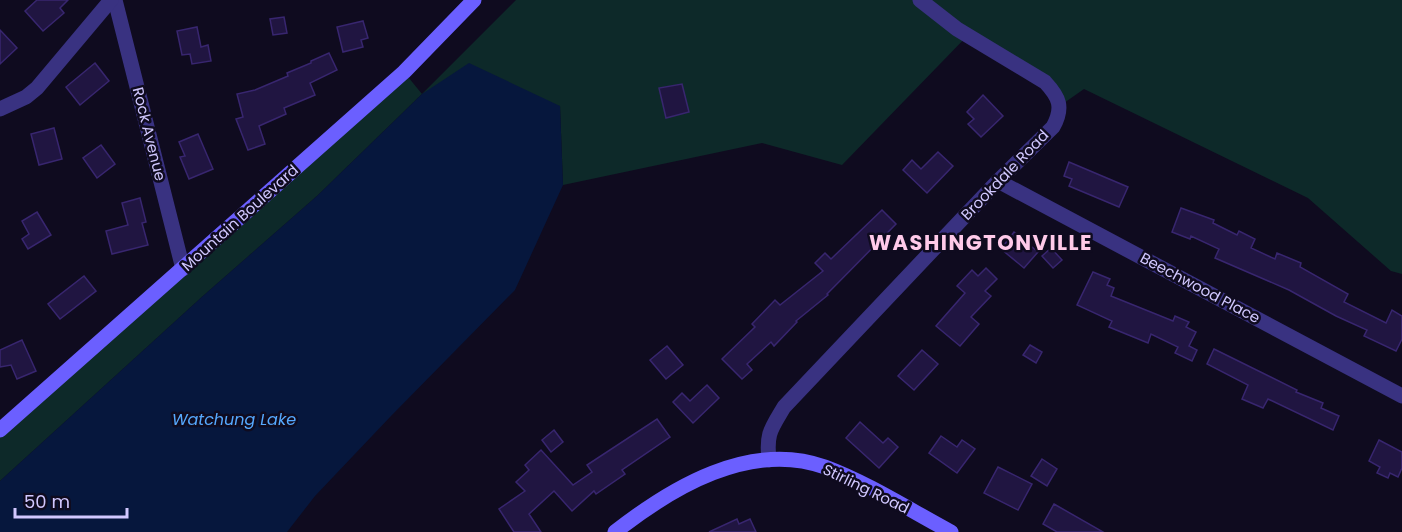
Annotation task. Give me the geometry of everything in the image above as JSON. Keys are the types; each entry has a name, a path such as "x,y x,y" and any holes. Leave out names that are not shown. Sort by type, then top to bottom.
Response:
{"street":[{"path":"0,109 26,97 37,88 113,0"},
{"name":"Rock Avenue","path":"113,0 183,269"},
{"name":"Mountain Boulevard","path":"0,430 404,72 474,0"},
{"name":"Brookdale Road","path":"769,460 768,432 784,407 1053,126 1059,116 1060,105 1056,93 1045,82 957,29 920,0"},
{"name":"Beechwood Place","path":"998,182 1402,396"},
{"name":"Stirling Road","path":"615,532 633,517 694,481 746,462 769,460 806,462 824,466 951,532"}],"green space":[{"path":"516,0 1402,0 1402,274 1391,271 1308,198 1084,89 1064,103 970,33 842,165 762,143 563,185 560,106 422,94"},
{"path":"404,72 422,94 317,196 203,296 0,481 0,430"}],"water":[{"name":"Watchung Lake","path":"469,63 560,106 563,185 515,290 315,496 287,532 0,532 0,481 203,296 317,196 422,94"}],"building":[{"path":"37,0 68,0 60,8 64,13 43,31 25,11"},
{"path":"284,17 287,33 273,35 270,19"},
{"path":"363,21 368,38 361,40 363,47 343,52 337,27"},
{"path":"197,27 201,47 208,45 211,61 192,64 190,54 182,55 177,31"},
{"path":"0,30 17,48 0,64"},
{"path":"329,53 337,70 310,83 315,95 284,108 286,114 259,126 265,144 248,150 236,119 243,117 237,94 255,90 288,76 287,73"},
{"path":"95,63 109,81 80,105 66,87"},
{"path":"682,84 689,112 666,118 659,88"},
{"path":"983,95 1003,116 981,137 968,124 974,119 967,112"},
{"path":"54,128 62,159 39,165 31,134"},
{"path":"198,134 213,169 189,179 180,157 185,156 179,142"},
{"path":"101,145 115,164 97,178 83,158"},
{"path":"938,152 953,166 927,193 903,170 912,160 921,169"},
{"path":"1069,162 1128,187 1119,207 1069,186 1072,179 1064,176"},
{"path":"140,198 146,222 142,223 148,245 112,254 106,231 128,225 122,203"},
{"path":"1181,208 1214,220 1213,223 1237,235 1239,231 1255,239 1251,248 1275,259 1277,253 1301,263 1300,267 1348,294 1344,302 1386,323 1392,310 1402,316 1402,339 1396,351 1364,336 1367,330 1289,290 1215,258 1219,249 1191,236 1190,239 1172,232"},
{"path":"882,210 896,224 828,295 796,321 774,346 771,342 747,364 752,370 742,379 722,359 755,327 752,324 775,300 780,305 823,271 815,263 825,253 831,259"},
{"path":"37,212 51,235 28,249 22,239 29,234 22,221"},
{"path":"1014,232 1038,252 1024,268 1001,249"},
{"path":"1051,248 1062,260 1053,268 1042,256"},
{"path":"986,268 997,279 985,291 991,296 971,317 979,324 960,346 936,326 965,293 957,286 972,270 978,276"},
{"path":"1093,272 1110,279 1107,285 1114,288 1111,296 1173,321 1175,316 1189,322 1186,327 1196,332 1189,346 1197,350 1192,361 1175,353 1178,347 1151,334 1148,343 1109,327 1112,321 1077,305"},
{"path":"84,276 96,291 60,319 48,304"},
{"path":"22,340 36,371 17,379 11,365 0,367 0,350"},
{"path":"1030,345 1042,352 1036,363 1023,355"},
{"path":"667,346 683,365 666,379 650,360"},
{"path":"1214,349 1297,390 1296,392 1323,403 1321,408 1339,416 1333,430 1268,399 1263,408 1242,399 1248,385 1207,364"},
{"path":"922,350 938,364 914,390 898,376"},
{"path":"707,385 719,398 693,423 673,402 682,393 690,401"},
{"path":"657,419 670,437 622,470 625,474 596,494 594,491 572,511 554,491 529,514 541,532 514,532 499,509 525,491 516,482 529,470 525,465 541,450 573,485 592,472 587,465"},
{"path":"860,422 883,443 888,438 898,447 879,468 846,438"},
{"path":"554,430 563,442 551,452 542,440"},
{"path":"941,436 957,447 962,440 975,449 957,473 929,453"},
{"path":"1379,440 1402,452 1402,468 1398,477 1390,473 1388,478 1377,473 1380,467 1369,461"},
{"path":"1042,459 1057,469 1047,486 1031,476"},
{"path":"998,467 1032,484 1018,510 984,493"},
{"path":"1054,504 1103,532 1057,532 1043,524"},
{"path":"737,519 739,524 750,519 756,532 709,532"}],"district":[{"name":"WASHINGTONVILLE","path":"981,243"}]}
